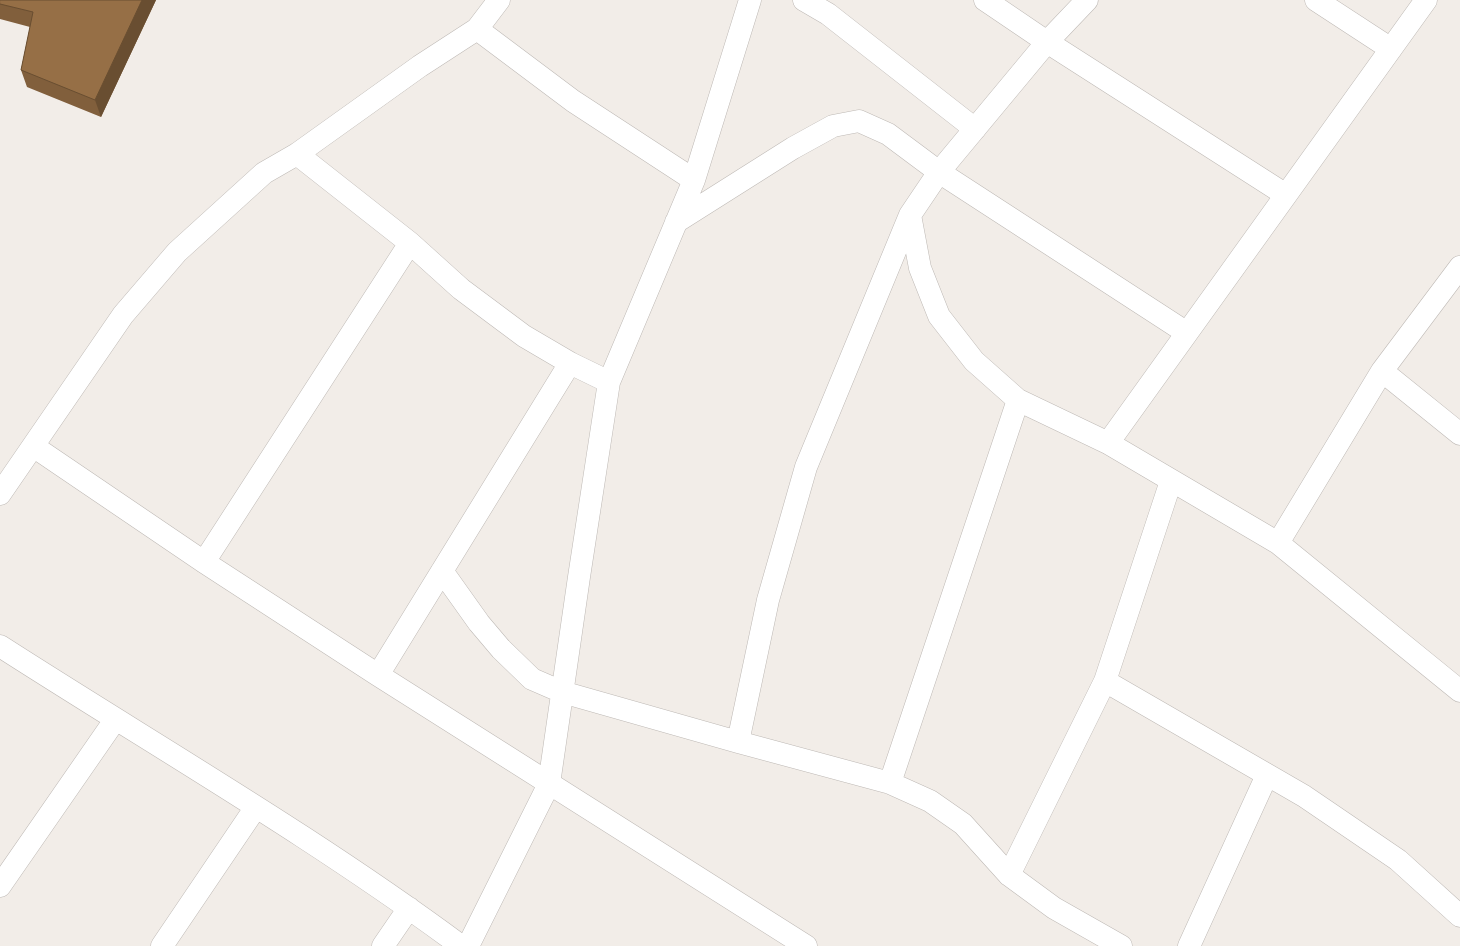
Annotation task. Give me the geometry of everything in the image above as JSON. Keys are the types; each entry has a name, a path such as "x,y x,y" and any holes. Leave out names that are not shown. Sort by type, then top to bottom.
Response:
{"street":[{"path":"0,494 123,315 177,252 264,173 297,154 420,66 477,29 499,0"},
{"path":"468,946 549,784 609,382 694,180 750,0"},
{"path":"804,0 828,14 975,129"},
{"path":"985,0 1047,42 1286,195"},
{"path":"738,742 768,600 806,467 910,215 939,172 1047,42 1087,0"},
{"path":"1316,0 1391,49"},
{"path":"1108,443 1426,0"},
{"path":"477,29 573,101 694,180"},
{"path":"676,222 792,148 833,126 859,121 888,134 939,172 1187,333"},
{"path":"297,154 410,243 461,290 524,336 570,363 609,382"},
{"path":"910,215 920,268 939,316 974,361 1018,400 1108,443 1278,543 1460,691"},
{"path":"204,562 410,243"},
{"path":"1278,543 1382,371 1460,267"},
{"path":"378,674 570,363"},
{"path":"1382,371 1460,434"},
{"path":"890,783 1018,400"},
{"path":"33,446 204,562 549,784 806,946"},
{"path":"1009,875 1105,681 1171,481"},
{"path":"442,571 479,623 501,649 532,679 562,692 890,783 930,801 964,824 1009,875 1054,908 1121,946"},
{"path":"0,646 115,720 256,807 409,908 461,946"},
{"path":"1105,681 1304,796 1398,860 1460,916"},
{"path":"0,886 115,720"},
{"path":"1189,946 1267,775"},
{"path":"162,946 256,807"},
{"path":"383,946 409,908"}],"building":[{"path":"0,0 142,0 95,100 21,70 33,12 0,4"}]}
